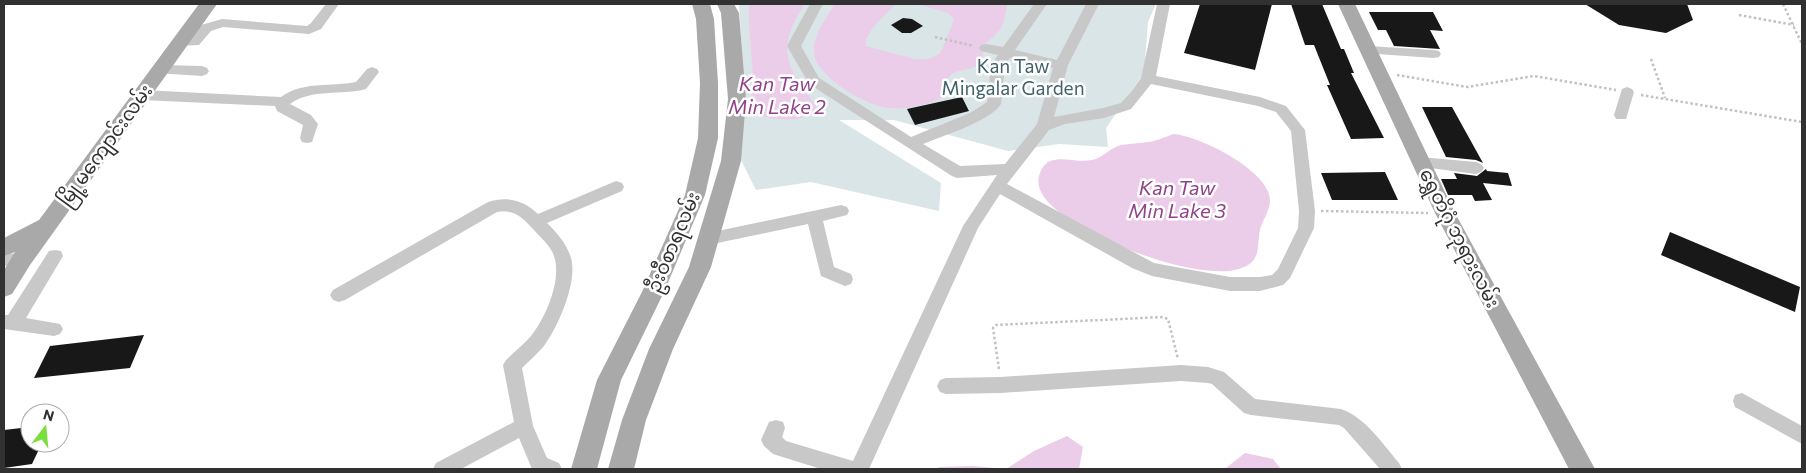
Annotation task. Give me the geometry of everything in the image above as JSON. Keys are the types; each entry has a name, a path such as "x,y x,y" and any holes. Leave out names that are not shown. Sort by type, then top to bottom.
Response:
{"main road":[{"name":"မြို့မကျောင်းလမ်း","path":"10,256 48,223 208,4"},
{"name":"ဦးဝီစာရလမ်း","path":"584,469 609,380 695,195 708,138 709,83 704,19 700,4"},
{"name":"ဦးဝီစာရလမ်း","path":"621,469 640,402 661,349 700,267 731,161 737,99 730,13 726,4"},
{"name":"ရွှေတိဂုံ ဘုရားလမ်း","path":"1346,4 1450,222 1582,469"},
{"path":"708,129 734,127"},
{"path":"671,250 706,247"},
{"path":"4,288 10,256"},
{"path":"584,469 596,469"}],"street":[{"path":"180,43 194,42 206,28 222,23 309,30 316,26 332,4"},
{"path":"816,4 794,46 814,81 957,172 1008,169"},
{"path":"910,143 975,117 994,104 998,64 1040,4"},
{"path":"859,469 970,226 1008,169 1044,126 1061,65 1092,4"},
{"path":"1044,126 1063,118 1104,113 1126,106 1148,79 1164,4"},
{"path":"986,48 1061,65"},
{"path":"1368,50 1434,54"},
{"path":"160,70 202,71"},
{"path":"307,138 311,124 307,118 282,108 288,97 321,89 361,86 372,72"},
{"path":"998,186 1138,264 1160,271 1230,284 1260,284 1277,280 1284,274 1306,228 1307,211 1298,130 1281,109 1260,102 1148,79"},
{"path":"1621,115 1627,92"},
{"path":"142,95 284,102"},
{"path":"1420,162 1476,168"},
{"path":"536,221 616,188"},
{"path":"339,295 494,206 507,204 523,208 556,243 564,262 563,283 543,332 512,365 524,426 540,464 552,469"},
{"path":"706,247 841,211"},
{"path":"814,217 827,271 845,279"},
{"path":"54,329 8,322 55,256"},
{"path":"946,386 1001,385 1182,373 1208,375 1218,378 1251,407 1341,417 1351,422 1392,469"},
{"path":"1742,402 1802,436"},
{"path":"448,468 524,426"},
{"path":"776,428 771,440 780,448 850,469"}],"path":[{"path":"1783,4 1802,44"},
{"path":"1740,16 1794,25"},
{"path":"935,37 986,48"},
{"path":"1651,59 1665,99"},
{"path":"1378,71 1467,87 1534,76 1802,122"},
{"path":"1307,211 1416,213"},
{"path":"1001,385 993,328 996,325 1163,317 1168,319 1182,373"}],"green space":[{"name":"Kan Taw Mingalar Garden","path":"739,4 1156,4 1148,22 1144,73 1106,128 1108,147 1059,144 1008,151 894,120 839,120 941,183 939,211 811,182 756,190 737,152 744,86"}],"water":[{"name":"Kan Taw Min Lake 2","path":"749,4 805,4 795,20 787,46 788,58 792,69 817,107 806,116 789,120 756,114 753,95"},
{"path":"835,4 895,4 872,29 866,41 866,46 914,59 928,59 939,54 942,50 954,19 948,13 917,4 1007,4 1001,28 983,45 983,58 980,64 952,74 948,80 948,90 945,96 916,106 889,108 868,102 844,89 823,71 817,62 814,52 816,39"},
{"name":"Kan Taw Min Lake 3","path":"1173,134 1199,141 1232,157 1260,179 1268,191 1270,202 1260,230 1257,254 1248,265 1234,270 1198,269 1177,265 1136,252 1106,239 1062,214 1044,197 1039,187 1041,171 1044,165 1050,161 1060,159 1092,160 1099,158 1118,146 1161,139"},
{"path":"1067,436 1083,447 1079,469 1006,469 1034,451"},
{"path":"1245,453 1273,459 1281,469 1226,469"},
{"path":"973,466 1006,469 936,469 939,467"}],"building":[{"path":"1200,4 1272,4 1255,70 1184,53"},
{"path":"1291,4 1322,4 1341,49 1344,49 1354,73 1351,73 1384,138 1351,139 1327,85 1330,85 1314,45 1305,45"},
{"path":"1585,4 1687,4 1693,20 1666,33 1619,25"},
{"path":"1369,12 1433,12 1443,31 1430,30 1440,49 1394,46 1386,30 1378,30"},
{"path":"903,18 912,19 923,26 911,33 902,33 891,25"},
{"path":"962,97 969,111 915,125 907,109"},
{"path":"1422,107 1452,107 1483,163 1476,160 1446,157"},
{"path":"1486,169 1487,171 1508,173 1512,186 1483,183 1492,200 1475,201 1472,195 1448,195 1441,179 1457,179 1454,173 1477,176"},
{"path":"1385,172 1398,200 1332,200 1321,173"},
{"path":"1670,232 1800,287 1795,312 1661,255"},
{"path":"144,335 130,368 34,378 50,346"},
{"path":"20,428 20,453 37,453 32,464 4,468 4,430"}]}
